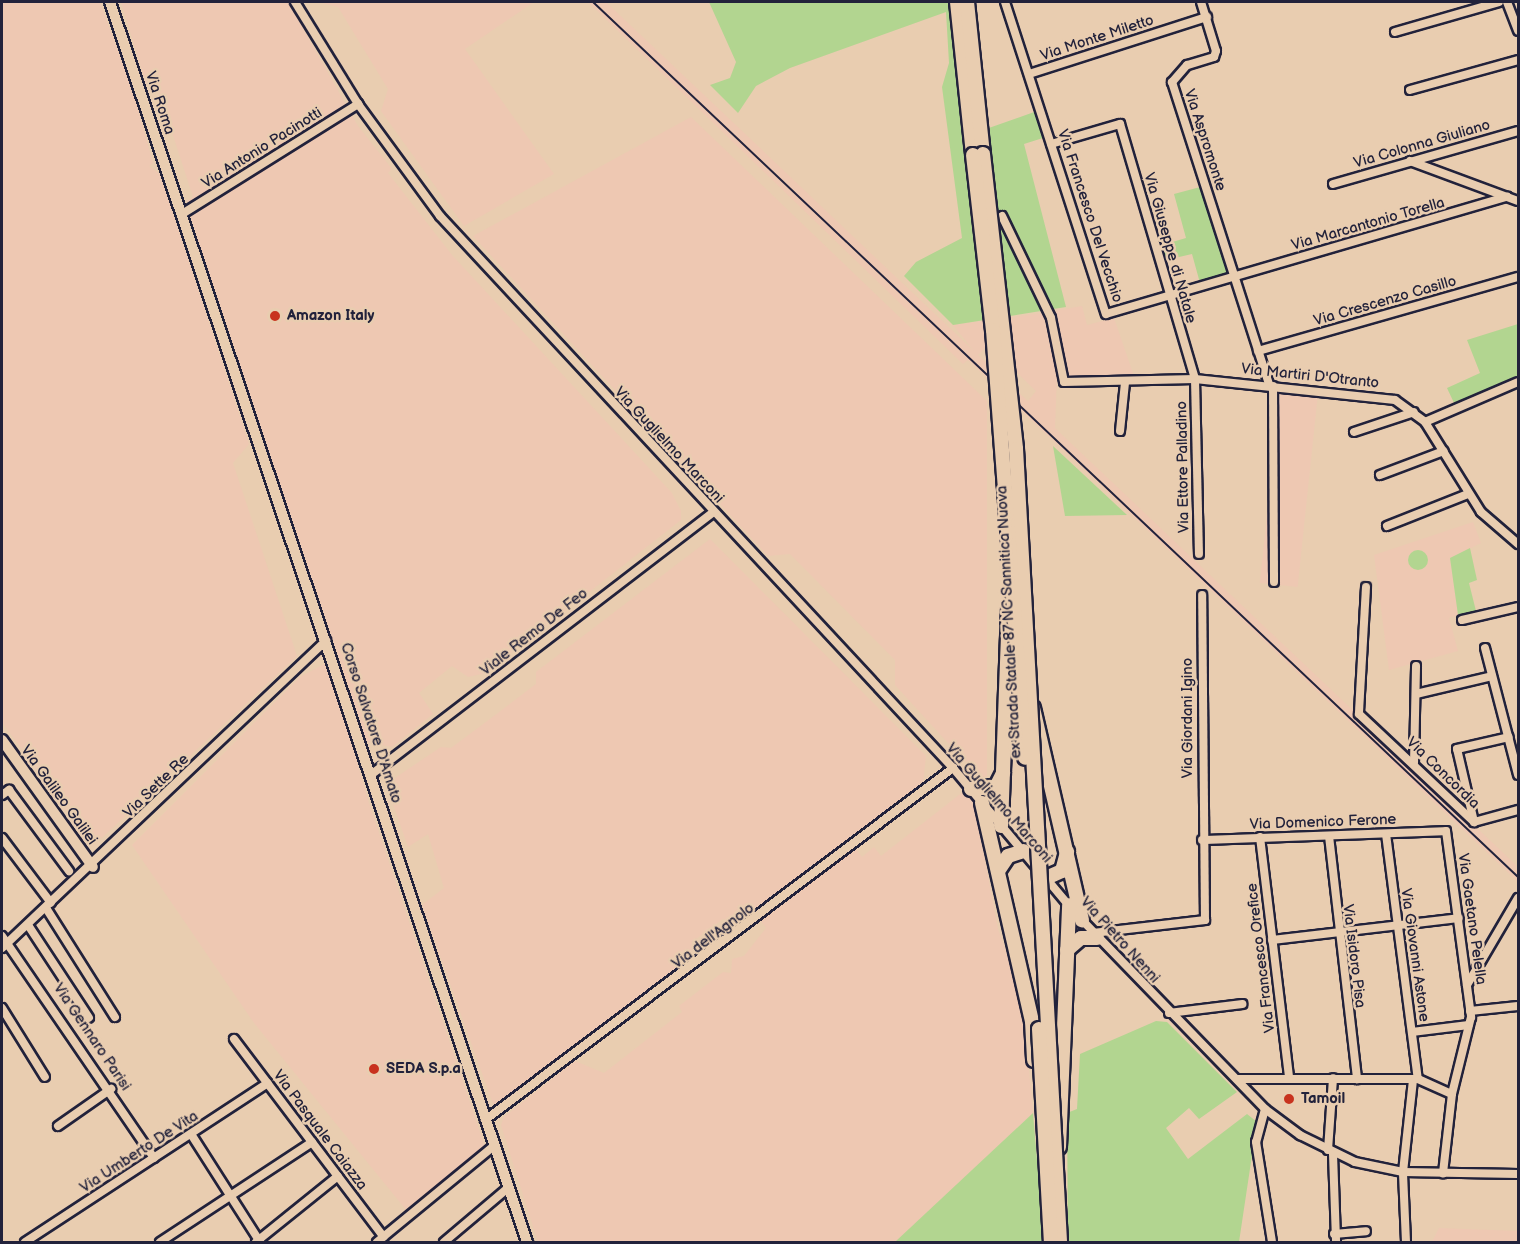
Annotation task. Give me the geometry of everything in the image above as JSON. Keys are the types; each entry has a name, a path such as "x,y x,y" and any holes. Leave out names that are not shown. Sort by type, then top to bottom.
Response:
{"highway":[{"name":"ex Strada Statale 87 NC Sannitica Nuova","path":"957,2 1016,449 1060,1242"},
{"name":"ex Strada Statale 87 NC Sannitica Nuova","path":"967,2 1013,568 1051,1242"},
{"path":"1001,826 1013,568"},
{"path":"1031,704 1082,920"},
{"path":"971,789 996,787 1004,771"},
{"path":"982,803 1032,1021 1044,1106"},
{"path":"1049,881 1062,871 1067,850"},
{"path":"998,871 1008,856 1023,851"},
{"path":"1057,1170 1069,905"},
{"path":"1067,950 1081,938 1095,935"}],"street":[{"name":"Via Roma","path":"110,2 182,214"},
{"name":"Via Guglielmo Marconi","path":"295,2 358,104 440,216 952,768 1049,881"},
{"name":"Via Francesco Del Vecchio","path":"1008,2 1107,314 1236,277"},
{"name":"Via Aspromonte","path":"1201,2 1207,17 1214,57 1187,64 1172,82 1236,277"},
{"path":"1395,32 1499,2"},
{"path":"1507,2 1518,31"},
{"name":"Via Monte Miletto","path":"1029,74 1207,17"},
{"path":"1410,90 1518,60"},
{"name":"Via Antonio Pacinotti","path":"182,214 358,104"},
{"name":"Via Giuseppe di Natale","path":"1052,144 1120,124 1195,379"},
{"name":"Via Colonna Giuliano","path":"1333,184 1518,131"},
{"path":"1409,161 1518,201"},
{"name":"Via Marcantonio Torella","path":"1236,277 1507,198"},
{"name":"Corso Salvatore D'Amato","path":"182,214 327,639 527,1242"},
{"name":"Via Martiri D'Otranto","path":"1002,216 1051,318 1064,382 1125,383 1195,379 1383,397 1414,412 1425,422 1468,494 1497,530 1518,544"},
{"path":"1236,277 1258,351 1271,385 1274,582"},
{"name":"Via Crescenzo Casillo","path":"1258,351 1518,277"},
{"name":"Via Ettore Palladino","path":"1195,379 1199,554"},
{"path":"1425,422 1518,382"},
{"path":"1120,431 1125,383"},
{"path":"1354,432 1414,412"},
{"path":"1380,475 1444,452"},
{"path":"1387,526 1468,494"},
{"name":"Viale Remo De Feo","path":"372,774 713,512"},
{"name":"Via Concordia","path":"1366,587 1359,714 1414,763 1474,822 1518,810"},
{"name":"Via Giordani Igino","path":"1095,935 1205,920 1202,840 1202,595"},
{"path":"1462,620 1518,607"},
{"name":"Via Sette Re","path":"4,946 93,867 327,639"},
{"path":"1485,648 1518,775"},
{"path":"1414,763 1416,666"},
{"path":"1416,694 1492,676"},
{"path":"1474,822 1457,749 1509,737"},
{"name":"Via Galileo Galilei","path":"2,740 93,867"},
{"name":"Via dell'Agnolo","path":"485,1120 952,768"},
{"path":"2,795 9,790 69,871"},
{"name":"Via Domenico Ferone","path":"1202,840 1446,831"},
{"name":"Via Gaetano Pelella","path":"1443,1173 1452,1094 1469,1025 1470,1011 1446,831"},
{"name":"Via Giovanni Astone","path":"1386,834 1412,1032 1415,1080 1403,1172 1406,1242"},
{"name":"Via Isidoro Pisa","path":"1329,836 1337,933 1357,1079"},
{"name":"Via Francesco Orefice","path":"1260,837 1289,1076"},
{"path":"2,838 48,905 115,1017"},
{"name":"Via Pietro Nenni","path":"1049,881 1095,935 1168,1013 1265,1109 1331,1152 1403,1172 1518,1174"},
{"path":"1467,985 1482,968 1498,925 1518,898"},
{"path":"1272,940 1459,918"},
{"path":"28,925 89,1018"},
{"name":"Via Gennaro Parisi","path":"2,936 4,946 111,1089 154,1158"},
{"path":"1168,1013 1242,1004"},
{"path":"1470,1011 1518,1005"},
{"path":"2,1008 45,1077"},
{"path":"1412,1032 1469,1025"},
{"name":"Via Pasquale Caiazza","path":"234,1039 338,1176 380,1240"},
{"path":"1237,1079 1289,1076 1415,1080 1452,1094"},
{"path":"1333,1078 1331,1152 1335,1238 1366,1231"},
{"name":"Via Umberto De Vita","path":"25,1242 268,1083"},
{"path":"58,1126 111,1089"},
{"path":"1265,1109 1256,1142 1272,1242"},
{"path":"191,1134 232,1196 258,1242 338,1176"},
{"path":"160,1242 312,1142"},
{"path":"380,1240 494,1146"},
{"path":"444,1242 508,1187"}],"shaded area":[{"path":"2,2 100,2 133,91 153,163 149,166 160,174 249,444 233,463 297,656 92,847 2,722"},
{"path":"121,2 288,2 358,126 392,169 388,173 452,255 672,493 681,511 681,520 486,673 468,677 452,666 419,693 433,714 392,747 367,742 190,216 187,201 193,197 158,89 146,84"},
{"path":"318,2 534,2 465,49 554,174 464,226 381,111 388,89 338,7"},
{"path":"588,2 606,2 974,351 953,325 1043,313 1057,375 1055,428 1516,865 1518,882 968,360 963,364","holes":["988,345 1036,391 1028,401 978,355"]},
{"path":"691,117 987,401 987,776 980,778 895,685 895,660 790,554 768,556 473,236"},
{"path":"1082,306 1087,325 1114,318 1134,376 1066,376 1054,311"},
{"path":"1280,391 1318,395 1298,587 1260,583"},
{"path":"1473,522 1481,543 1450,558 1458,615 1449,618 1458,651 1389,670 1374,555"},
{"path":"710,539 926,756 923,783 737,925 723,919 692,942 693,958 499,1105 493,1104 422,905 444,888 428,834 408,847 386,784 441,747 451,748 498,713 536,684 536,672"},
{"path":"328,662 369,803 485,1147 407,1211 254,1023 132,845 300,677"},
{"path":"964,791 974,802 998,929 1022,996 1033,1113 895,1242 538,1242 501,1125 504,1117 575,1061 604,1073 682,1012 679,1006 723,972 731,973 732,959 744,956 766,928 761,921 856,849 862,857 874,847 881,856"},
{"path":"1439,1228 1518,1231 1518,1242 1432,1242"}],"green space":[{"path":"709,2 952,2 986,129 1037,111 1046,137 1024,144 1066,307 953,325 904,276 916,262 962,238 942,87 949,63 946,12 790,68 756,86 738,113 710,85 730,78 736,62"},
{"path":"1204,186 1231,274 1200,283 1192,254 1166,260 1162,245 1186,238 1174,194"},
{"path":"1518,324 1518,378 1455,405 1447,388 1480,373 1467,340"},
{"path":"1053,446 1127,515 1065,516"},
{"path":"1470,548 1477,580 1469,583 1476,611 1458,615 1450,558"},
{"path":"1418,550 1425,553 1428,560 1425,567 1418,570 1411,567 1408,560 1411,553"},
{"path":"1156,1021 1167,1022 1237,1092 1199,1119 1189,1108 1166,1128 1188,1159 1247,1114 1257,1122 1239,1242 1068,1242 1067,1113 1077,1109 1080,1054"},
{"path":"1033,1113 1044,1242 895,1242"}],"railway":[{"path":"593,2 1518,877"}],"place":[{"name":"Amazon Italy","path":"275,316"},
{"name":"SEDA S.p.a","path":"374,1069"},
{"name":"Tamoil","path":"1289,1099"}]}
